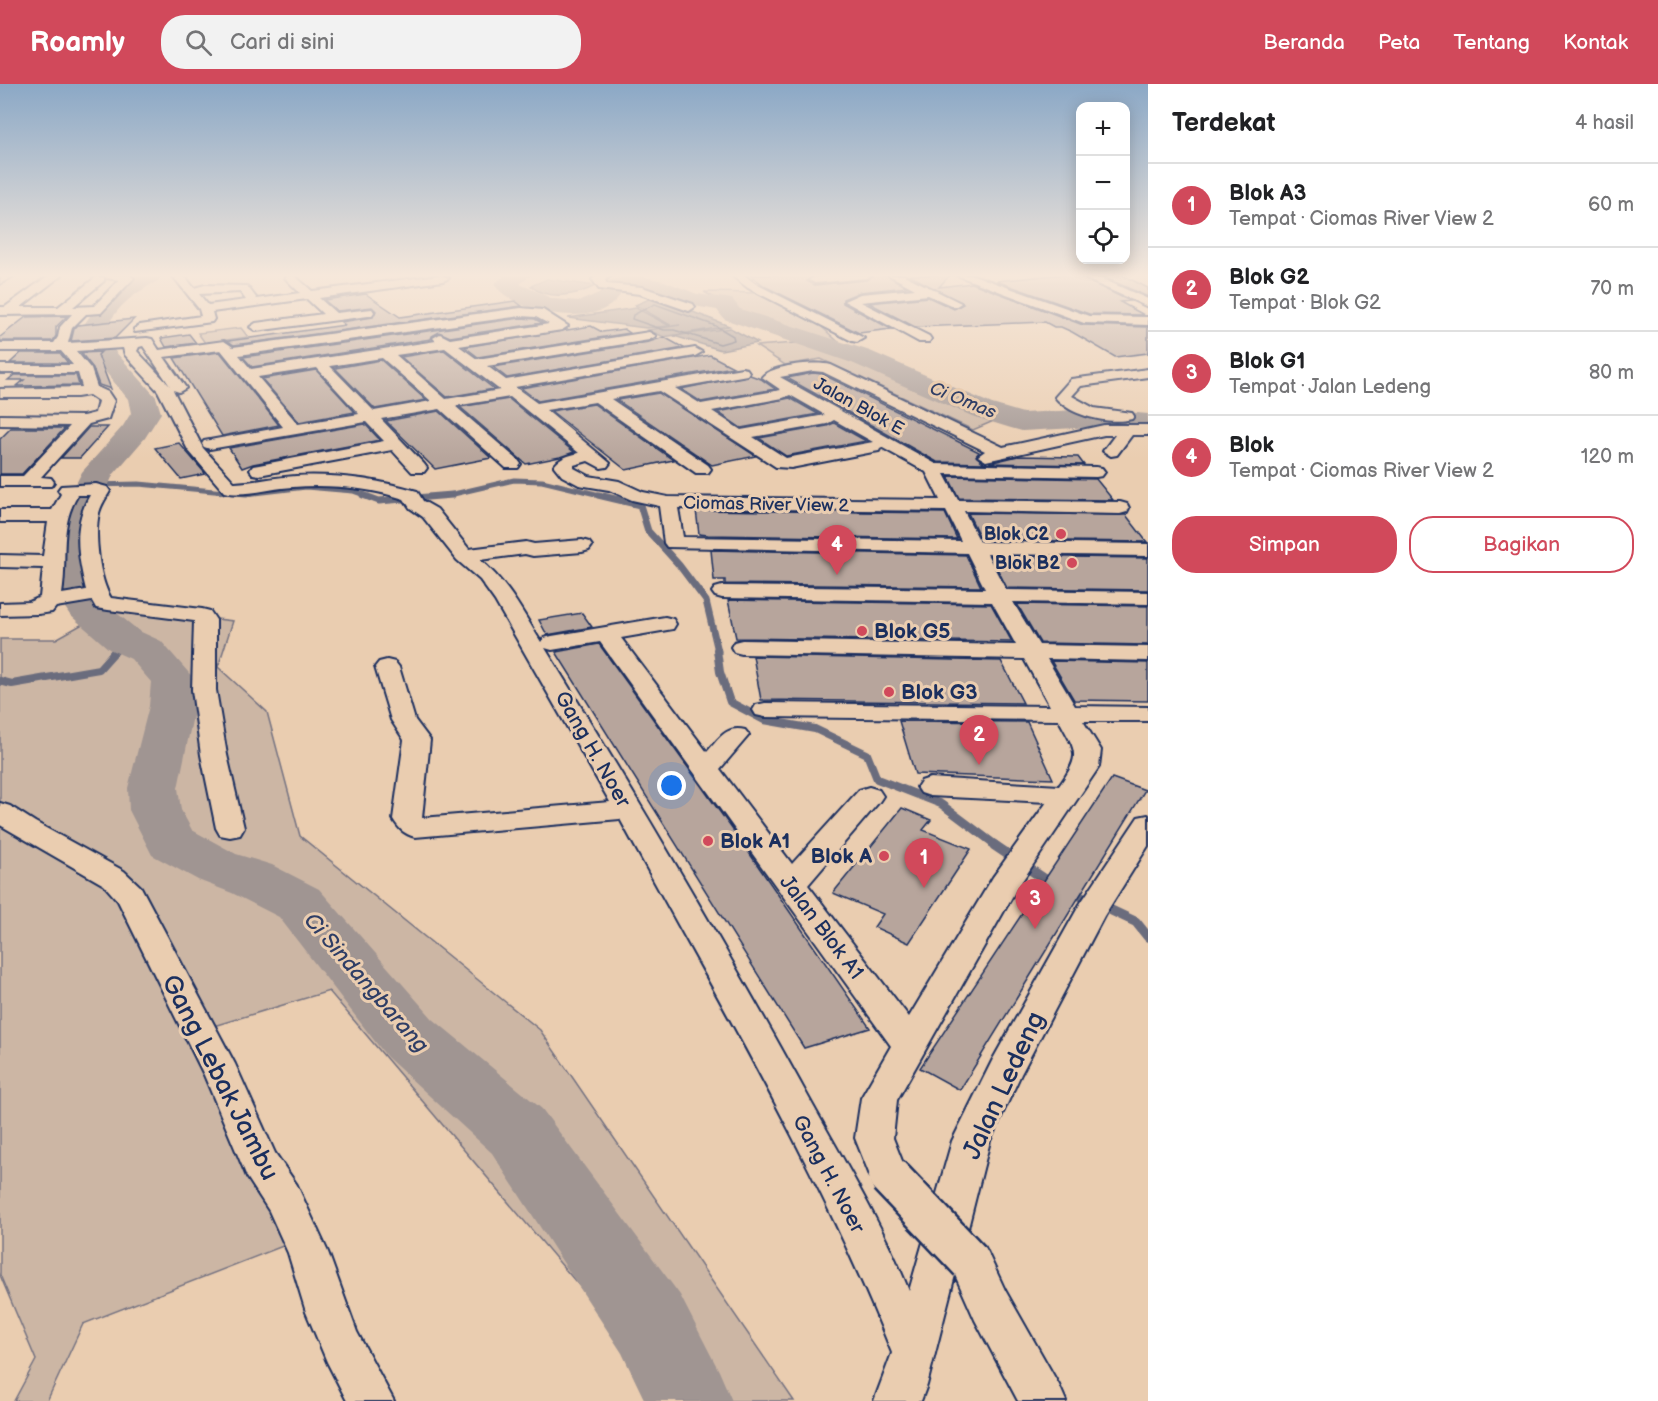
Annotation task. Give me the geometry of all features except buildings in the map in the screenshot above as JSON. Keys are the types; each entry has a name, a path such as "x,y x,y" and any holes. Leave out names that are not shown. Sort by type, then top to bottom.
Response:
{"street":[{"path":"65,336 61,343 71,347 84,369 83,392"},
{"path":"230,352 345,336"},
{"path":"438,336 534,408 613,472"},
{"path":"248,374 496,336"},
{"path":"474,364 646,336"},
{"path":"919,336 924,339"},
{"path":"0,347 71,347 147,342 173,375 227,471 236,474 396,444"},
{"name":"Gang H. Noer","path":"121,343 132,347 130,352 135,359 165,388 196,450 230,488 286,481 317,481 384,489 413,500 430,513 464,556 487,576 505,600 628,809 764,1050 848,1208 891,1297 907,1385"},
{"path":"156,352 224,345 294,430"},
{"path":"210,444 444,404 507,388 695,352"},
{"path":"386,354 512,464"},
{"path":"1132,360 1148,371"},
{"path":"320,363 418,468"},
{"name":"Jalan Blok E","path":"933,469 772,380 770,375 813,367 826,368 1002,453"},
{"path":"0,369 84,369"},
{"path":"1148,371 1076,382 1063,397 1086,412 1148,418"},
{"path":"534,408 742,372"},
{"path":"662,386 782,463 873,447"},
{"path":"0,393 83,392 103,395 106,401 102,416 83,421 4,424"},
{"path":"699,409 783,394"},
{"path":"598,397 702,469"},
{"path":"739,435 826,419"},
{"path":"27,482 83,421"},
{"path":"1111,451 1128,429"},
{"path":"933,469 1104,430 1148,430"},
{"path":"591,455 568,461 563,466 567,472 585,482 613,485 638,496 668,502"},
{"path":"933,469 1096,472"},
{"path":"933,469 999,596 1088,750 1086,767 1004,884 879,1098 874,1138 889,1176 970,1261 990,1305 1043,1401"},
{"path":"0,481 44,482 69,491 96,489 101,491 90,512 88,535 96,595 108,604 195,614 205,620 204,690 214,755 230,828"},
{"path":"53,604 48,604 52,593 53,562 59,516 69,491"},
{"name":"Ciomas River View 2","path":"1120,508 668,502 674,543 1148,550"},
{"path":"0,516 59,516"},
{"path":"464,556 582,546"},
{"path":"0,561 53,562"},
{"path":"722,592 1148,598"},
{"path":"0,609 53,604 96,595"},
{"path":"552,643 665,624"},
{"name":"Jalan Blok A1","path":"606,634 790,886 910,1045"},
{"path":"742,647 1148,654"},
{"path":"387,667 401,716 414,732 417,740 407,819 415,828 628,809"},
{"path":"765,710 1148,714"},
{"path":"705,770 736,735"},
{"path":"930,788 1067,795"},
{"path":"790,886 869,796"},
{"name":"Gang Lebak Jambu","path":"0,812 25,829 114,878 130,896 222,1075 261,1165 288,1209 308,1251 327,1312 342,1347 371,1401"},
{"name":"Jalan Ledeng","path":"907,1385 971,1141 1006,1069 1100,896 1148,824"}],"shaded area":[{"path":"200,336 248,337 205,343"},
{"path":"784,336 832,336 855,357 996,420 973,430 821,359 785,365 756,346 796,343"},
{"path":"113,607 233,621 218,667 267,712 300,836 540,1030 794,1401 677,1401 329,991 207,1028 293,1242 83,1324 47,1401 14,1401 36,1360 0,1275 0,639 56,639"}],"water":[{"path":"676,336 746,336 758,343 721,350"}],"waterway":[{"name":"Ci Sindangbarang","path":"93,336 103,353 142,397 146,413 134,432 98,472 76,519 76,561 84,606 124,640 146,650 173,680 172,706 153,788 155,810 171,842 217,867 252,879 299,903 410,1038 517,1131 651,1324 689,1401"},
{"name":"Ci Omas","path":"796,336 861,357 982,410 1022,422 1094,418 1148,423"},
{"path":"448,495 514,480 542,481 604,496"},
{"path":"92,485 139,484 246,494 306,487 353,491 367,496"},
{"path":"363,495 379,501 448,495"},
{"path":"448,495 452,495"},
{"path":"598,495 640,505 648,531 679,565 706,601 718,651"},
{"path":"114,651 124,640"},
{"path":"0,681 12,684 99,669 116,650"},
{"path":"717,650 720,672 730,702 764,720 815,729 867,754 877,779 941,804 997,846"},
{"path":"994,845 1043,878 1056,884"},
{"path":"1070,891 1136,922 1148,937"}],"place":[{"name":"Blok C2","path":"1061,534"},
{"name":"Blok B2","path":"1072,563"},
{"name":"Blok","path":"837,575"},
{"name":"Blok G5","path":"862,631"},
{"name":"Blok G3","path":"889,692"},
{"name":"Blok G2","path":"979,765"},
{"name":"Blok A1","path":"708,841"},
{"name":"Blok A","path":"884,856"},
{"name":"Blok A3","path":"924,888"},
{"name":"Blok G1","path":"1035,929"}]}
